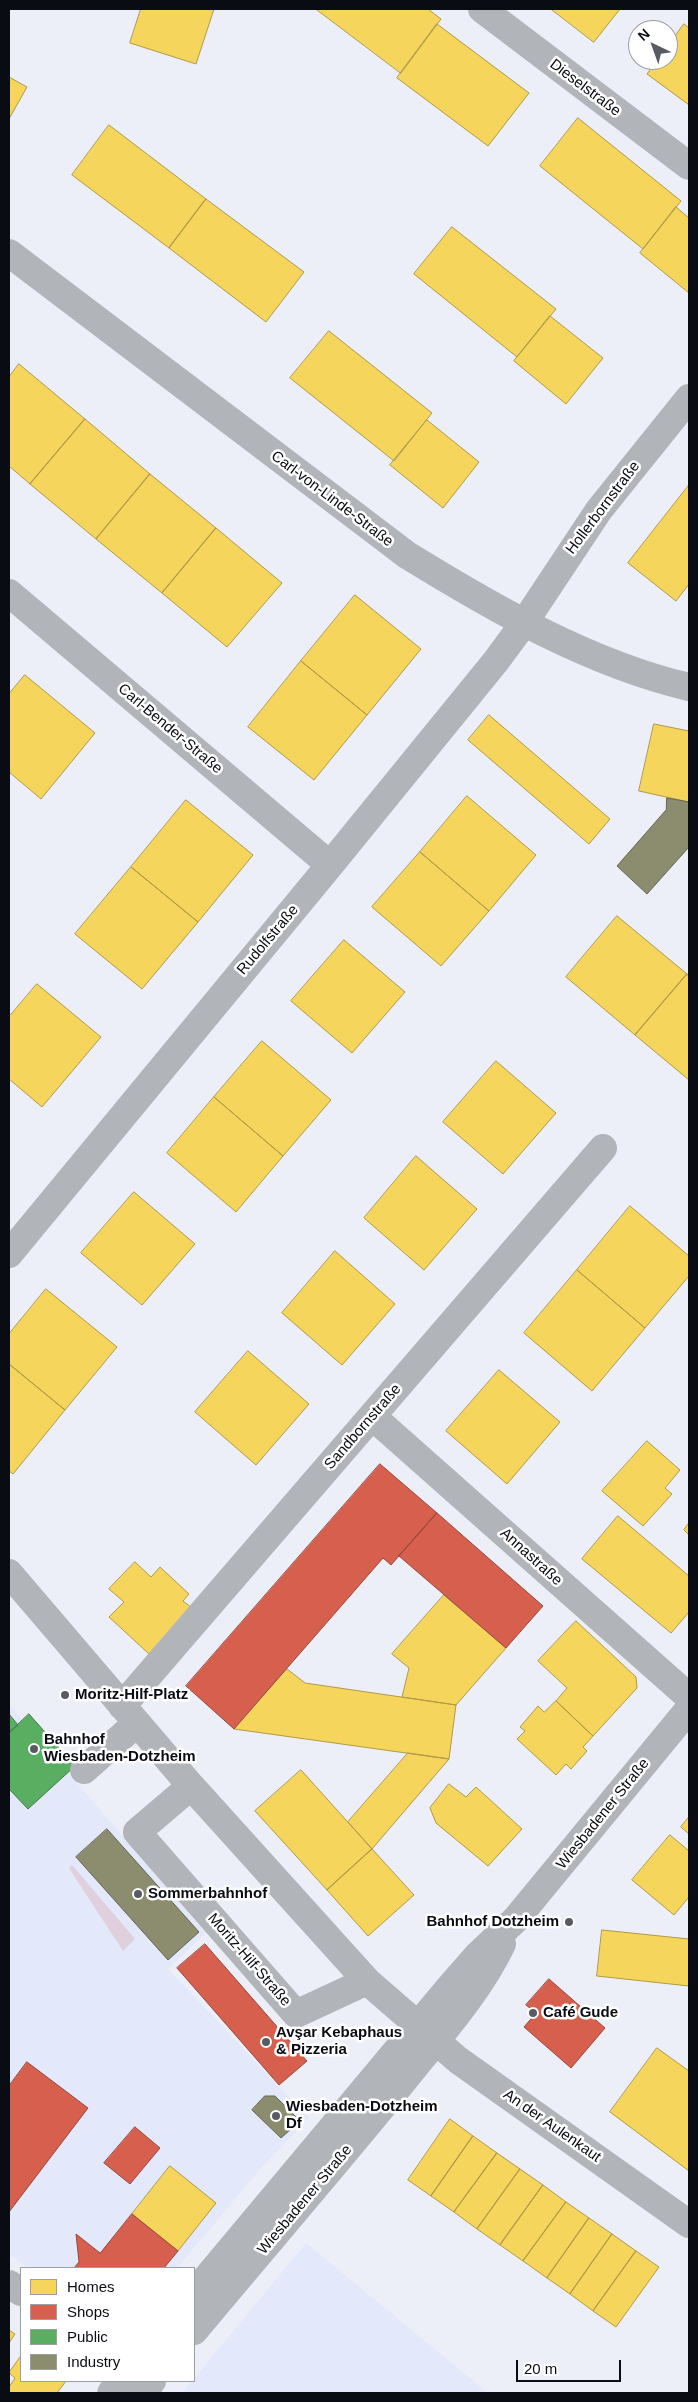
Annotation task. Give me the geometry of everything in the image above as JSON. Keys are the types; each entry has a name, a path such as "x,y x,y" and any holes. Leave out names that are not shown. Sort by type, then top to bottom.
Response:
{"street":[{"name":"Dieselstraße","path":"482,9 689,166"},
{"name":"Carl-von-Linde-Straße","path":"9,253 407,555 524,623 628,668 689,688"},
{"name":"Hollerbornstraße","path":"524,623 599,510 689,398"},
{"name":"Carl-Bender-Straße","path":"9,592 330,866"},
{"name":"Rudolfstraße","path":"9,1254 330,866 496,661 524,623"},
{"name":"Sandbornstraße","path":"130,1715 372,1416 603,1148"},
{"name":"Annastraße","path":"372,1416 689,1697"},
{"path":"9,1573 191,1786 367,1981 426,2033"},
{"name":"Wiesbadener Straße","path":"195,2292 426,2033 488,1971 516,1919 689,1708"},
{"path":"84,1770 130,1715"},
{"name":"Moritz-Hilf-Straße","path":"191,1786 137,1832 296,2014 367,1981"},
{"name":"Wiesbadener Straße","path":"195,2330 317,2187 426,2033"},
{"name":"An der Aulenkaut","path":"426,2033 458,2060 689,2224"},
{"path":"9,2284 20,2291"},
{"path":"111,2393 119,2382"}],"shaded area":[{"path":"9,1704 206,1933 168,1969 309,2118 263,2166 178,2267 27,2267 9,2254"},
{"path":"72,1865 135,1939 123,1951 69,1868"},
{"path":"306,2243 488,2393 182,2393 191,2382 195,2382 195,2377"}],"building: Homes":[{"path":"141,9 214,9 196,64 130,43"},
{"path":"316,9 428,9 441,19 401,73"},
{"path":"551,9 620,9 594,42"},
{"path":"437,24 529,93 488,146 397,78"},
{"path":"684,24 689,28 689,105 647,74 650,70 678,70 678,32"},
{"path":"9,77 27,87 9,119"},
{"path":"578,118 681,201 643,249 540,166"},
{"path":"109,125 206,199 169,248 72,175"},
{"path":"206,199 304,272 266,322 169,248"},
{"path":"676,207 689,218 689,293 640,253"},
{"path":"452,227 556,309 517,357 414,274"},
{"path":"550,316 603,358 566,404 514,361"},
{"path":"329,331 432,413 394,461 290,378"},
{"path":"19,364 85,419 30,484 9,466 9,377"},
{"path":"85,419 150,474 96,539 30,484"},
{"path":"427,420 479,462 443,508 390,465"},
{"path":"150,474 216,528 162,593 96,539"},
{"path":"689,485 689,584 676,601 628,563"},
{"path":"216,528 282,583 227,647 162,593"},
{"path":"355,595 421,649 367,715 301,661"},
{"path":"301,661 367,715 314,780 248,727"},
{"path":"25,675 95,733 41,799 9,772 9,694"},
{"path":"489,715 610,819 589,844 468,740"},
{"path":"654,724 689,731 689,802 639,791"},
{"path":"467,796 536,855 489,911 420,852"},
{"path":"186,800 253,855 198,922 131,867"},
{"path":"420,852 489,911 441,966 372,907"},
{"path":"131,867 198,922 142,989 75,934"},
{"path":"617,916 687,974 635,1035 566,977"},
{"path":"344,940 405,992 352,1053 291,1001"},
{"path":"687,974 689,977 689,1080 635,1035"},
{"path":"37,984 101,1037 42,1107 9,1079 9,1017"},
{"path":"262,1041 331,1100 283,1156 214,1097"},
{"path":"496,1061 556,1113 503,1174 443,1122"},
{"path":"214,1097 283,1156 236,1212 167,1153"},
{"path":"416,1156 477,1209 424,1270 364,1218"},
{"path":"134,1192 195,1244 142,1305 81,1253"},
{"path":"630,1206 689,1256 689,1276 645,1328 577,1270"},
{"path":"335,1251 395,1304 342,1365 282,1313"},
{"path":"577,1270 645,1328 592,1391 524,1333"},
{"path":"46,1289 117,1347 65,1410 9,1364 9,1334"},
{"path":"248,1351 309,1404 256,1465 195,1412"},
{"path":"9,1364 65,1410 13,1474 9,1471"},
{"path":"499,1370 560,1422 507,1484 446,1431"},
{"path":"647,1441 680,1470 665,1488 672,1494 643,1526 602,1491"},
{"path":"618,1516 689,1576 689,1612 671,1633 582,1559"},
{"path":"689,1523 689,1535 684,1530"},
{"path":"135,1562 151,1577 160,1567 189,1594 183,1601 192,1608 149,1654 109,1617 124,1602 109,1589"},
{"path":"444,1595 506,1648 456,1705 402,1697 409,1668 392,1654"},
{"path":"576,1621 636,1677 637,1688 593,1736 556,1701 567,1688 538,1661"},
{"path":"287,1669 305,1683 456,1705 449,1759 234,1729"},
{"path":"556,1701 593,1736 583,1747 587,1751 571,1769 566,1764 556,1775 517,1739 525,1731 520,1727 538,1706 544,1712"},
{"path":"408,1753 449,1759 372,1849 348,1822"},
{"path":"301,1770 372,1849 327,1890 255,1811"},
{"path":"449,1784 466,1797 476,1787 522,1829 488,1866 436,1823 430,1808"},
{"path":"689,1817 689,1834 681,1827"},
{"path":"670,1835 689,1851 689,1897 674,1915 632,1880"},
{"path":"372,1849 414,1895 368,1936 327,1890"},
{"path":"602,1930 689,1939 689,1986 597,1976"},
{"path":"657,2048 689,2071 689,2171 610,2112"},
{"path":"450,2119 473,2136 431,2196 408,2180"},
{"path":"473,2136 497,2153 454,2212 431,2196"},
{"path":"497,2153 520,2169 477,2229 454,2212"},
{"path":"170,2166 216,2203 178,2251 132,2214"},
{"path":"520,2169 543,2185 500,2245 477,2229"},
{"path":"543,2185 566,2202 523,2261 500,2245"},
{"path":"566,2202 589,2218 547,2278 523,2261"},
{"path":"589,2218 612,2234 570,2294 547,2278"},
{"path":"612,2234 636,2251 593,2311 570,2294"},
{"path":"636,2251 659,2267 616,2327 593,2311"},
{"path":"9,2330 15,2334 9,2343"},
{"path":"20,2357 20,2382 65,2382 57,2393 9,2393 9,2387 15,2378 9,2373"}],"building: Shops":[{"path":"380,1464 437,1513 391,1565 383,1558 234,1729 186,1686"},
{"path":"437,1513 543,1606 506,1648 399,1556"},
{"path":"205,1944 307,2061 279,2085 177,1968"},
{"path":"549,1979 605,2028 571,2068 524,2027 536,2013 526,2005"},
{"path":"27,2062 88,2108 9,2212 9,2086"},
{"path":"135,2127 160,2148 130,2184 104,2163"},
{"path":"132,2214 178,2251 165,2267 75,2267 79,2262 76,2234 100,2253"}],"building: Public":[{"path":"9,1714 18,1725 9,1733"},
{"name":"Bahnhof Wiesbaden-Dotzheim","path":"29,1714 75,1766 28,1809 9,1789 9,1733"}],"building: Industry":[{"path":"667,798 689,802 689,847 647,894 617,866 666,810"},
{"name":"Sommerbahnhof","path":"107,1829 199,1932 168,1960 76,1857"},
{"name":"Wiesbaden-Dotzheim Df","path":"265,2096 275,2096 300,2121 281,2138 252,2110"}],"place":[{"name":"Moritz-Hilf-Platz","path":"65,1695"},
{"name":"Bahnhof Wiesbaden-Dotzheim","path":"34,1749"},
{"name":"Sommerbahnhof","path":"138,1894"},
{"name":"Bahnhof Dotzheim","path":"569,1922"},
{"name":"Café Gude","path":"533,2013"},
{"name":"Avşar Kebaphaus & Pizzeria","path":"266,2042"},
{"name":"Wiesbaden-Dotzheim Df","path":"276,2116"}]}
